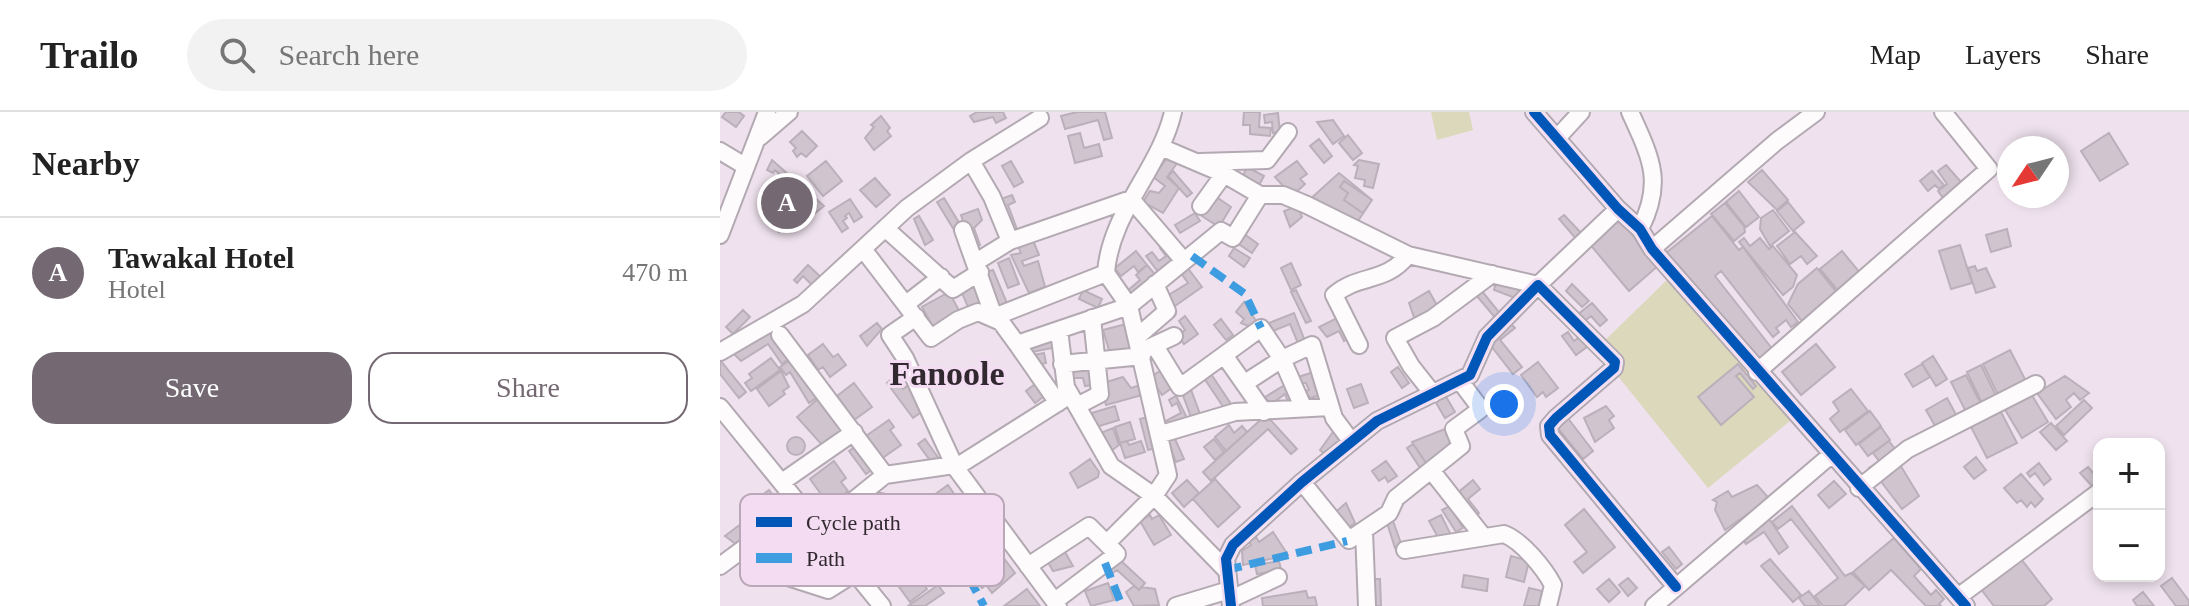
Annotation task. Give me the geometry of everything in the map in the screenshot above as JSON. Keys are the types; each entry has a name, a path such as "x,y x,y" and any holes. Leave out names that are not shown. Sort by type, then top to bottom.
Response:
{"street":[{"path":"722,225 767,112"},
{"path":"756,141 789,112"},
{"path":"863,249 931,338 972,313 994,317 1106,273 1131,199 1163,148 1173,112"},
{"path":"1534,112 1618,209 1640,229 1652,249 1757,372 1962,602 2093,497"},
{"path":"1557,138 1581,112"},
{"path":"1630,112 1654,176 1652,204 1640,229"},
{"path":"1652,249 1777,141 1816,112"},
{"path":"1757,372 1989,169 1943,112"},
{"path":"720,352 803,304 885,228 971,161 1040,118"},
{"path":"1195,162 1267,160 1288,132"},
{"path":"1163,148 1224,174 1260,195 1283,195 1307,205 1408,255 1538,285 1615,362 1614,368 1556,418 1549,426 1550,435 1676,587"},
{"path":"720,151 745,166"},
{"path":"971,161 992,197 1010,241"},
{"path":"1201,206 1224,174"},
{"path":"1017,344 1129,306 1221,231 1233,238 1260,195"},
{"path":"885,228 953,289 1010,241 1131,199"},
{"path":"1131,199 1184,261"},
{"path":"1230,599 1226,570 1228,552 1233,545 1302,482 1385,416 1460,381 1474,370 1487,337 1618,209"},
{"path":"963,230 994,317 1068,401 1111,466 1154,496 1226,570"},
{"path":"1359,345 1334,295 1358,280 1387,275 1408,255"},
{"path":"1106,273 1129,306 1144,348 1168,475 1154,496 1107,543"},
{"path":"1433,394 1394,339 1433,318 1492,274"},
{"path":"941,277 890,335 921,391 955,467 975,494"},
{"path":"1144,348 1167,311 1155,284"},
{"path":"861,494 885,475 955,467 1068,401 1100,394 1092,318"},
{"path":"1152,397 1160,397 1180,387 1261,328 1282,359 1303,407"},
{"path":"1059,330 1068,401"},
{"path":"780,335 885,475"},
{"path":"1062,364 1097,362 1174,336"},
{"path":"1245,383 1282,359 1312,345 1330,407 1351,441"},
{"path":"1144,348 1180,387"},
{"path":"1224,355 1264,412"},
{"path":"1302,482 1346,540 1364,531 1389,513 1396,498 1406,489 1461,446 1454,429 1481,409 1460,381"},
{"path":"1859,488 1908,449 2036,384"},
{"path":"720,407 792,494"},
{"path":"1161,434 1212,416 1330,407"},
{"path":"782,482 854,432"},
{"path":"1654,606 1831,455"},
{"path":"1431,470 1482,535"},
{"path":"1004,533 1028,566 1057,604 1117,554 1089,526 1028,566"},
{"path":"1364,531 1367,606"},
{"path":"1405,550 1482,535 1504,534 1513,537 1553,585 1548,606"},
{"path":"720,566 740,551"},
{"path":"1176,606 1230,599 1278,577"},
{"path":"816,586 828,590 834,586"},
{"path":"866,586 882,606"}],"shaded area":[{"path":"1431,112 1469,112 1473,130 1437,140"},
{"path":"1670,277 1790,421 1708,488 1596,349"}],"building":[{"path":"726,112 739,112 744,116 736,127 722,117"},
{"path":"977,112 1003,112 1006,118 996,123 993,117 974,122 970,116"},
{"path":"1077,112 1105,112 1112,138 1104,140 1098,120 1065,129 1061,116"},
{"path":"1244,112 1260,112 1259,127 1271,128 1270,136 1250,134 1250,125 1243,125"},
{"path":"1278,113 1280,132 1273,133 1272,122 1265,123 1264,115"},
{"path":"881,116 890,128 887,131 891,136 874,150 865,138 874,127 871,125"},
{"path":"1333,120 1344,136 1333,144 1317,122"},
{"path":"802,131 817,146 806,157 801,153 797,157 793,151 796,148 790,142"},
{"path":"1080,133 1084,148 1099,144 1102,156 1075,163 1068,136"},
{"path":"2109,133 2128,164 2100,181 2081,151"},
{"path":"1348,135 1362,153 1353,160 1339,143"},
{"path":"1319,139 1332,156 1324,163 1310,146"},
{"path":"1167,158 1178,162 1167,177 1179,188 1163,213 1143,202 1150,191 1159,193 1165,186 1153,177"},
{"path":"772,160 824,206 808,219 796,207 779,232 762,217 792,186 775,170 773,173 767,170"},
{"path":"1359,160 1379,164 1373,188 1364,186 1365,180 1355,178 1358,166 1354,165"},
{"path":"826,161 842,181 823,196 807,176"},
{"path":"1011,161 1023,182 1014,187 1002,166"},
{"path":"1297,161 1307,174 1300,179 1305,184 1292,196 1275,177"},
{"path":"1946,165 1961,182 1943,198 1938,191 1947,184 1938,171"},
{"path":"1247,167 1264,176 1257,189 1241,180"},
{"path":"1762,170 1788,200 1777,210 1748,182"},
{"path":"1173,171 1192,193 1187,197 1168,176"},
{"path":"1932,171 1944,185 1939,189 1935,185 1928,191 1920,181"},
{"path":"1339,173 1372,200 1356,224 1307,202"},
{"path":"875,178 890,195 876,207 860,190"},
{"path":"1344,181 1372,200 1363,213 1344,200 1348,193 1340,187"},
{"path":"1739,191 1759,217 1746,227 1726,202"},
{"path":"1012,195 1015,202 1008,205 1018,232 1010,234 998,200"},
{"path":"1215,196 1231,207 1219,227 1202,216"},
{"path":"944,198 961,226 954,230 937,202"},
{"path":"850,199 862,217 854,222 849,213 845,216 847,218 843,221 848,228 842,232 829,212"},
{"path":"1788,202 1804,222 1793,231 1777,211"},
{"path":"1725,203 1744,226 1745,232 1734,241 1711,214"},
{"path":"1298,206 1302,217 1290,227 1284,211"},
{"path":"978,209 982,220 974,228 980,245 972,247 961,215"},
{"path":"1773,210 1789,231 1770,246 1760,229 1761,218"},
{"path":"1195,213 1200,221 1180,233 1175,225"},
{"path":"1564,215 1584,236 1578,241 1559,219"},
{"path":"919,216 933,240 925,245 914,219"},
{"path":"1712,216 1739,250 1743,247 1798,322 1791,327 1786,320 1776,328 1779,332 1773,337 1721,271 1715,276 1774,351 1755,366 1666,253"},
{"path":"1618,218 1659,265 1629,291 1588,242"},
{"path":"2007,229 2011,246 1991,252 1986,235"},
{"path":"1240,231 1258,244 1252,253 1234,241"},
{"path":"1795,232 1817,256 1807,264 1801,256 1790,264 1777,246"},
{"path":"1032,238 1039,255 1022,261 1024,266 1038,261 1045,287 1029,293 1011,255 1021,253 1017,244"},
{"path":"1744,238 1750,246 1760,238 1769,249 1773,246 1797,275 1793,287 1783,295 1739,242"},
{"path":"1166,244 1177,259 1159,273 1146,256 1152,252 1159,261 1166,256 1160,248"},
{"path":"1960,245 1972,283 1951,289 1939,251"},
{"path":"1234,248 1250,258 1244,267 1229,256"},
{"path":"1136,251 1147,265 1138,272 1134,266 1121,276 1115,268"},
{"path":"1842,251 1861,274 1839,292 1820,269"},
{"path":"1009,258 1019,284 1008,288 998,263"},
{"path":"1291,263 1301,285 1291,290 1281,268"},
{"path":"808,265 826,282 814,287 803,276 797,283 794,280"},
{"path":"1147,265 1158,278 1134,299 1127,291 1140,280 1136,275"},
{"path":"1975,266 1977,271 1986,268 1995,287 1976,293 1968,268"},
{"path":"1187,267 1202,287 1175,306 1167,296 1188,283 1181,273"},
{"path":"1817,268 1837,293 1805,325 1788,304 1798,284"},
{"path":"993,270 1009,308 997,312 983,273"},
{"path":"972,282 984,306 970,312 960,288"},
{"path":"1496,282 1524,292 1518,299 1494,290"},
{"path":"1572,284 1589,301 1582,307 1566,291"},
{"path":"1083,290 1102,299 1098,308 1079,299"},
{"path":"1296,290 1311,321 1306,323 1291,292"},
{"path":"1481,290 1503,317 1498,321 1476,295"},
{"path":"1429,291 1439,309 1416,323 1409,303"},
{"path":"949,292 962,316 935,331 922,307"},
{"path":"1244,302 1256,321 1251,327 1241,323 1244,319 1236,312"},
{"path":"1592,303 1607,320 1600,326 1591,316 1582,323 1576,316"},
{"path":"743,310 750,317 733,334 726,327"},
{"path":"1294,313 1307,346 1300,348 1290,324 1273,331 1269,323"},
{"path":"1185,316 1198,334 1184,344 1178,336 1185,330 1179,321"},
{"path":"1339,317 1350,337 1344,341 1339,331 1327,337 1319,327"},
{"path":"1221,319 1233,335 1226,340 1214,325"},
{"path":"877,323 882,329 867,346 860,336"},
{"path":"1130,323 1137,349 1111,357 1103,330"},
{"path":"1511,324 1515,328 1500,340 1522,367 1513,374 1488,342"},
{"path":"771,331 790,358 782,364 768,344 741,361 733,353"},
{"path":"1568,332 1574,341 1584,334 1591,344 1576,355 1562,336"},
{"path":"1055,339 1057,347 1032,352 1034,355 1044,353 1046,363 1032,366 1023,345"},
{"path":"823,344 833,357 838,354 846,365 830,377 823,367 818,370 808,355"},
{"path":"1816,344 1835,367 1801,395 1782,372"},
{"path":"2010,350 2027,383 1999,397 1983,364"},
{"path":"1933,356 1947,379 1936,386 1922,363"},
{"path":"771,358 780,370 751,391 745,383 752,378 749,374"},
{"path":"793,358 820,395 809,403 790,372 786,375 780,367"},
{"path":"720,360 746,392 739,398 720,374"},
{"path":"1538,362 1558,388 1546,397 1543,392 1537,397 1521,375"},
{"path":"1738,364 1756,386 1753,389 1740,373 1736,376 1754,397 1721,425 1698,397"},
{"path":"1922,364 1930,377 1913,387 1905,374"},
{"path":"1981,365 1997,398 1983,405 1967,372"},
{"path":"1398,367 1409,383 1402,388 1391,372"},
{"path":"1165,368 1176,385 1162,395 1150,377"},
{"path":"1095,369 1098,384 1085,386 1083,378 1069,378 1069,371"},
{"path":"781,371 789,387 769,406 757,389"},
{"path":"1317,371 1324,394 1310,398 1305,391 1309,390 1306,383 1297,383 1295,378"},
{"path":"1211,374 1231,404 1224,408 1204,378"},
{"path":"1966,375 1981,404 1966,412 1951,382"},
{"path":"2065,376 2089,393 2080,400 2074,393 2066,400 2071,407 2056,419 2037,393"},
{"path":"894,377 903,389 908,385 908,379 926,409 913,418 887,383"},
{"path":"1123,377 1131,388 1140,385 1142,395 1106,405 1100,384"},
{"path":"1038,382 1047,394 1035,403 1026,391"},
{"path":"854,383 872,407 854,420 837,396"},
{"path":"1288,383 1295,403 1289,405 1285,394 1270,405 1265,397"},
{"path":"1361,384 1368,403 1354,408 1347,389"},
{"path":"1190,387 1200,414 1191,417 1181,390"},
{"path":"1851,389 1868,411 1840,432 1830,419 1839,411 1833,402"},
{"path":"2030,392 2048,422 2022,438 2004,408"},
{"path":"1445,395 1455,412 1445,418 1435,401"},
{"path":"1176,396 1187,418 1167,428 1164,422 1181,413 1177,403 1172,406 1169,400"},
{"path":"819,398 843,431 823,446 797,417"},
{"path":"1947,398 1959,420 1938,431 1926,410"},
{"path":"2084,400 2092,408 2064,435 2056,426"},
{"path":"1115,406 1119,420 1096,427 1092,413"},
{"path":"1606,406 1614,416 1609,420 1614,428 1595,442 1584,418"},
{"path":"2000,410 2017,443 1987,458 1970,425"},
{"path":"1870,411 1881,426 1856,445 1845,430"},
{"path":"1266,415 1297,449 1291,454 1268,429 1211,481 1203,472"},
{"path":"1148,417 1156,448 1148,450 1140,419"},
{"path":"1567,417 1593,451 1583,459 1556,426"},
{"path":"889,420 894,427 890,430 901,445 881,459 866,436"},
{"path":"1130,422 1135,439 1120,443 1115,427"},
{"path":"2051,423 2067,441 2056,450 2040,432"},
{"path":"1229,425 1234,433 1242,426 1247,432 1226,451 1215,437"},
{"path":"1450,427 1464,448 1431,470 1412,442"},
{"path":"1881,427 1890,440 1868,456 1859,444"},
{"path":"1113,428 1119,445 1107,454 1098,434"},
{"path":"1193,432 1175,439 1184,459 1176,462 1166,437"},
{"path":"1333,432 1343,442 1328,457 1320,450"},
{"path":"796,437 805,446 796,455 787,446"},
{"path":"925,439 942,463 934,466 918,444"},
{"path":"1214,439 1224,452 1215,460 1204,447"},
{"path":"1127,441 1129,445 1141,441 1145,452 1125,458 1120,443"},
{"path":"1889,441 1899,454 1873,473 1869,468 1879,461 1873,453"},
{"path":"859,444 875,467 866,474 849,451"},
{"path":"1413,444 1430,469 1424,474 1407,448"},
{"path":"1976,457 1986,470 1974,479 1964,467"},
{"path":"1090,459 1099,472 1098,477 1078,488 1070,473"},
{"path":"834,461 846,478 841,482 848,491 844,494 821,494 810,479"},
{"path":"1386,461 1397,476 1388,482 1385,477 1379,481 1372,471"},
{"path":"1899,463 1919,496 1902,509 1879,479"},
{"path":"2039,463 2051,479 2044,485 2035,473 2030,477 2027,473"},
{"path":"2088,467 2093,473 2093,485 2092,486 2080,473"},
{"path":"2021,474 2043,499 2035,507 2031,502 2027,507 2021,500 2017,503 2004,488"},
{"path":"1215,479 1240,507 1218,527 1193,499"},
{"path":"1187,480 1199,493 1184,507 1172,493"},
{"path":"1473,480 1480,489 1468,499 1479,513 1473,518 1455,495"},
{"path":"1834,481 1846,494 1829,508 1818,495"},
{"path":"948,485 954,494 935,494"},
{"path":"1757,485 1767,496 1766,501 1725,530 1715,510 1717,502 1713,500 1728,491 1732,497"},
{"path":"1346,503 1355,523 1351,526 1356,533 1330,517"},
{"path":"1450,506 1463,528 1456,532 1442,510"},
{"path":"1792,506 1845,576 1851,573 1865,586 1844,606 1823,606 1815,596 1838,578 1791,519 1778,529 1772,522"},
{"path":"1584,509 1615,547 1583,573 1574,562 1587,552 1565,525"},
{"path":"1150,515 1152,519 1159,515 1171,535 1154,545 1140,521"},
{"path":"1441,515 1451,535 1440,541 1429,521"},
{"path":"1768,517 1788,547 1779,554 1764,532 1746,544 1741,536"},
{"path":"1393,521 1402,546 1395,548 1387,523"},
{"path":"740,525 740,547 725,536"},
{"path":"1273,532 1288,555 1243,565 1242,551 1251,545 1249,542 1256,537 1259,542"},
{"path":"1894,538 1921,569 1914,576 1931,595 1936,590 1944,599 1939,604 1941,606 1926,606 1891,570 1869,590 1853,572"},
{"path":"1061,545 1073,566 1053,571 1044,555"},
{"path":"1669,547 1682,564 1676,569 1662,552"},
{"path":"2018,555 2052,599 2044,606 1994,606 1980,588"},
{"path":"1511,556 1529,561 1524,582 1506,577"},
{"path":"1004,558 1015,573 1004,583"},
{"path":"1118,558 1145,583 1139,590 1117,570 1111,574 1106,565"},
{"path":"1770,559 1801,595 1793,602 1761,566"},
{"path":"1279,561 1281,570 1257,574 1255,565"},
{"path":"1464,575 1488,579 1487,591 1462,587"},
{"path":"1628,578 1637,588 1628,596 1619,585"},
{"path":"2172,578 2189,601 2189,606 2176,606 2161,586"},
{"path":"1367,579 1380,579 1381,606 1369,606"},
{"path":"1609,579 1620,592 1609,602 1597,589"},
{"path":"1108,583 1114,600 1091,606 1085,591"},
{"path":"898,586 925,586 927,589 910,602"},
{"path":"937,586 944,593 925,606 908,606"},
{"path":"987,586 1000,586 992,593"},
{"path":"1134,586 1139,590 1142,587 1155,589 1159,605 1134,606 1126,592"},
{"path":"1529,588 1542,591 1539,606 1524,606"},
{"path":"1027,589 1040,606 1004,606"},
{"path":"1306,591 1308,598 1315,597 1317,606 1263,606 1262,598"},
{"path":"1809,591 1820,606 1805,606 1799,598"},
{"path":"2143,592 2154,606 2137,606 2133,600"}],"marked path":[{"path":"1192,256 1245,294 1261,328"},
{"path":"1226,570 1347,541"},
{"path":"1105,563 1122,606"},
{"path":"973,586 984,606"}],"cycle path":[{"path":"1534,112 1618,209 1640,229 1652,249 1966,606"},
{"path":"1231,606 1226,559 1233,545 1302,482 1377,421 1470,375 1487,337 1538,285 1615,362 1614,368 1556,418 1549,426 1550,435 1676,587"}],"place":[{"name":"Tawakal Hotel","path":"787,203"}],"district":[{"name":"Fanoole","path":"947,373"}]}
